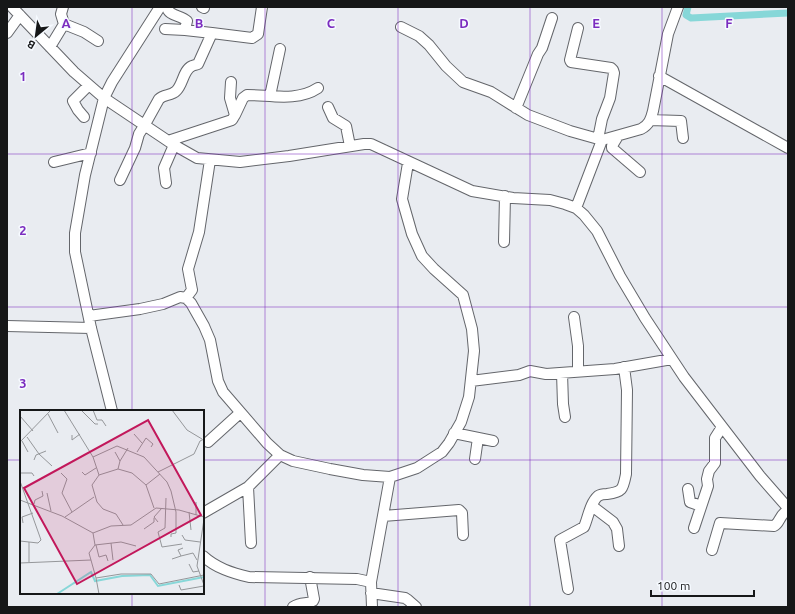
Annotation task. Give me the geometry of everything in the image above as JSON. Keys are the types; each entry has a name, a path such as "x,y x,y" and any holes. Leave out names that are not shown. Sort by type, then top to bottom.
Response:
{"street":[{"path":"12,7 74,72 104,98 144,126 196,158 240,162 370,144 464,189 505,196 550,200 576,208 597,231 620,276 645,318 684,377 760,476 788,509 782,514 775,526 720,523 712,550"},
{"path":"50,47 64,24 61,14 63,7"},
{"path":"112,410 91,328 75,252 78,211 85,175 104,98 112,82 160,7"},
{"path":"167,7 167,10 170,13 186,19 185,30"},
{"path":"165,29 252,38 256,37 258,34 262,7"},
{"path":"401,27 419,36 429,45 446,66 463,82 491,92 528,115 557,127 600,140 641,129 650,120 668,34 678,7"},
{"path":"7,33 20,15"},
{"path":"516,108 538,54 542,48 552,18"},
{"path":"64,24 84,32 98,41"},
{"path":"576,208 600,140 602,119 610,98 614,73 611,68 571,62 570,60 578,28"},
{"path":"120,180 135,148 139,134 159,99 162,95 171,94 177,90 191,66 198,64 201,61 212,33"},
{"path":"270,96 280,49"},
{"path":"659,76 788,148"},
{"path":"232,82 230,98 235,115"},
{"path":"84,117 78,110 73,100 89,85"},
{"path":"171,143 232,120 243,98 247,94 294,96 312,92 318,88"},
{"path":"328,107 332,116 346,126 350,146"},
{"path":"650,120 681,121 683,138"},
{"path":"618,136 612,148 640,172"},
{"path":"166,183 164,168 171,143"},
{"path":"54,162 91,153"},
{"path":"186,298 192,290 188,270 199,232 210,160"},
{"path":"89,316 140,309 163,304 180,297 186,298 191,303 210,340 222,392 267,443 280,455 293,460 330,469 390,477 417,468 442,452 461,422 469,397 474,351 472,329 463,295 422,256 412,234 404,211 402,199 408,163"},
{"path":"504,242 505,196"},
{"path":"574,317 578,346 578,372"},
{"path":"7,326 91,328"},
{"path":"471,381 518,375 530,371 546,374 578,372 624,367 672,359"},
{"path":"568,589 560,540 584,527 592,506 601,494 618,493 624,486 626,474 627,390 624,367"},
{"path":"562,373 562,404 565,417"},
{"path":"208,442 240,413"},
{"path":"694,528 708,486 707,479 709,472 715,463 715,438 722,427"},
{"path":"454,433 493,441"},
{"path":"475,459 478,438"},
{"path":"204,512 248,487 280,455"},
{"path":"372,607 371,588 390,477"},
{"path":"248,487 251,542"},
{"path":"688,489 690,502 701,506"},
{"path":"592,506 613,522 618,529 619,546"},
{"path":"383,516 459,510 462,513 463,535"},
{"path":"204,557 220,568 242,575 271,578 357,579 371,588 405,598 412,602 416,607"},
{"path":"293,607 298,604 310,603 313,601 314,599 310,578"}],"waterway":[{"path":"688,7 686,15 691,18 788,13"}]}
